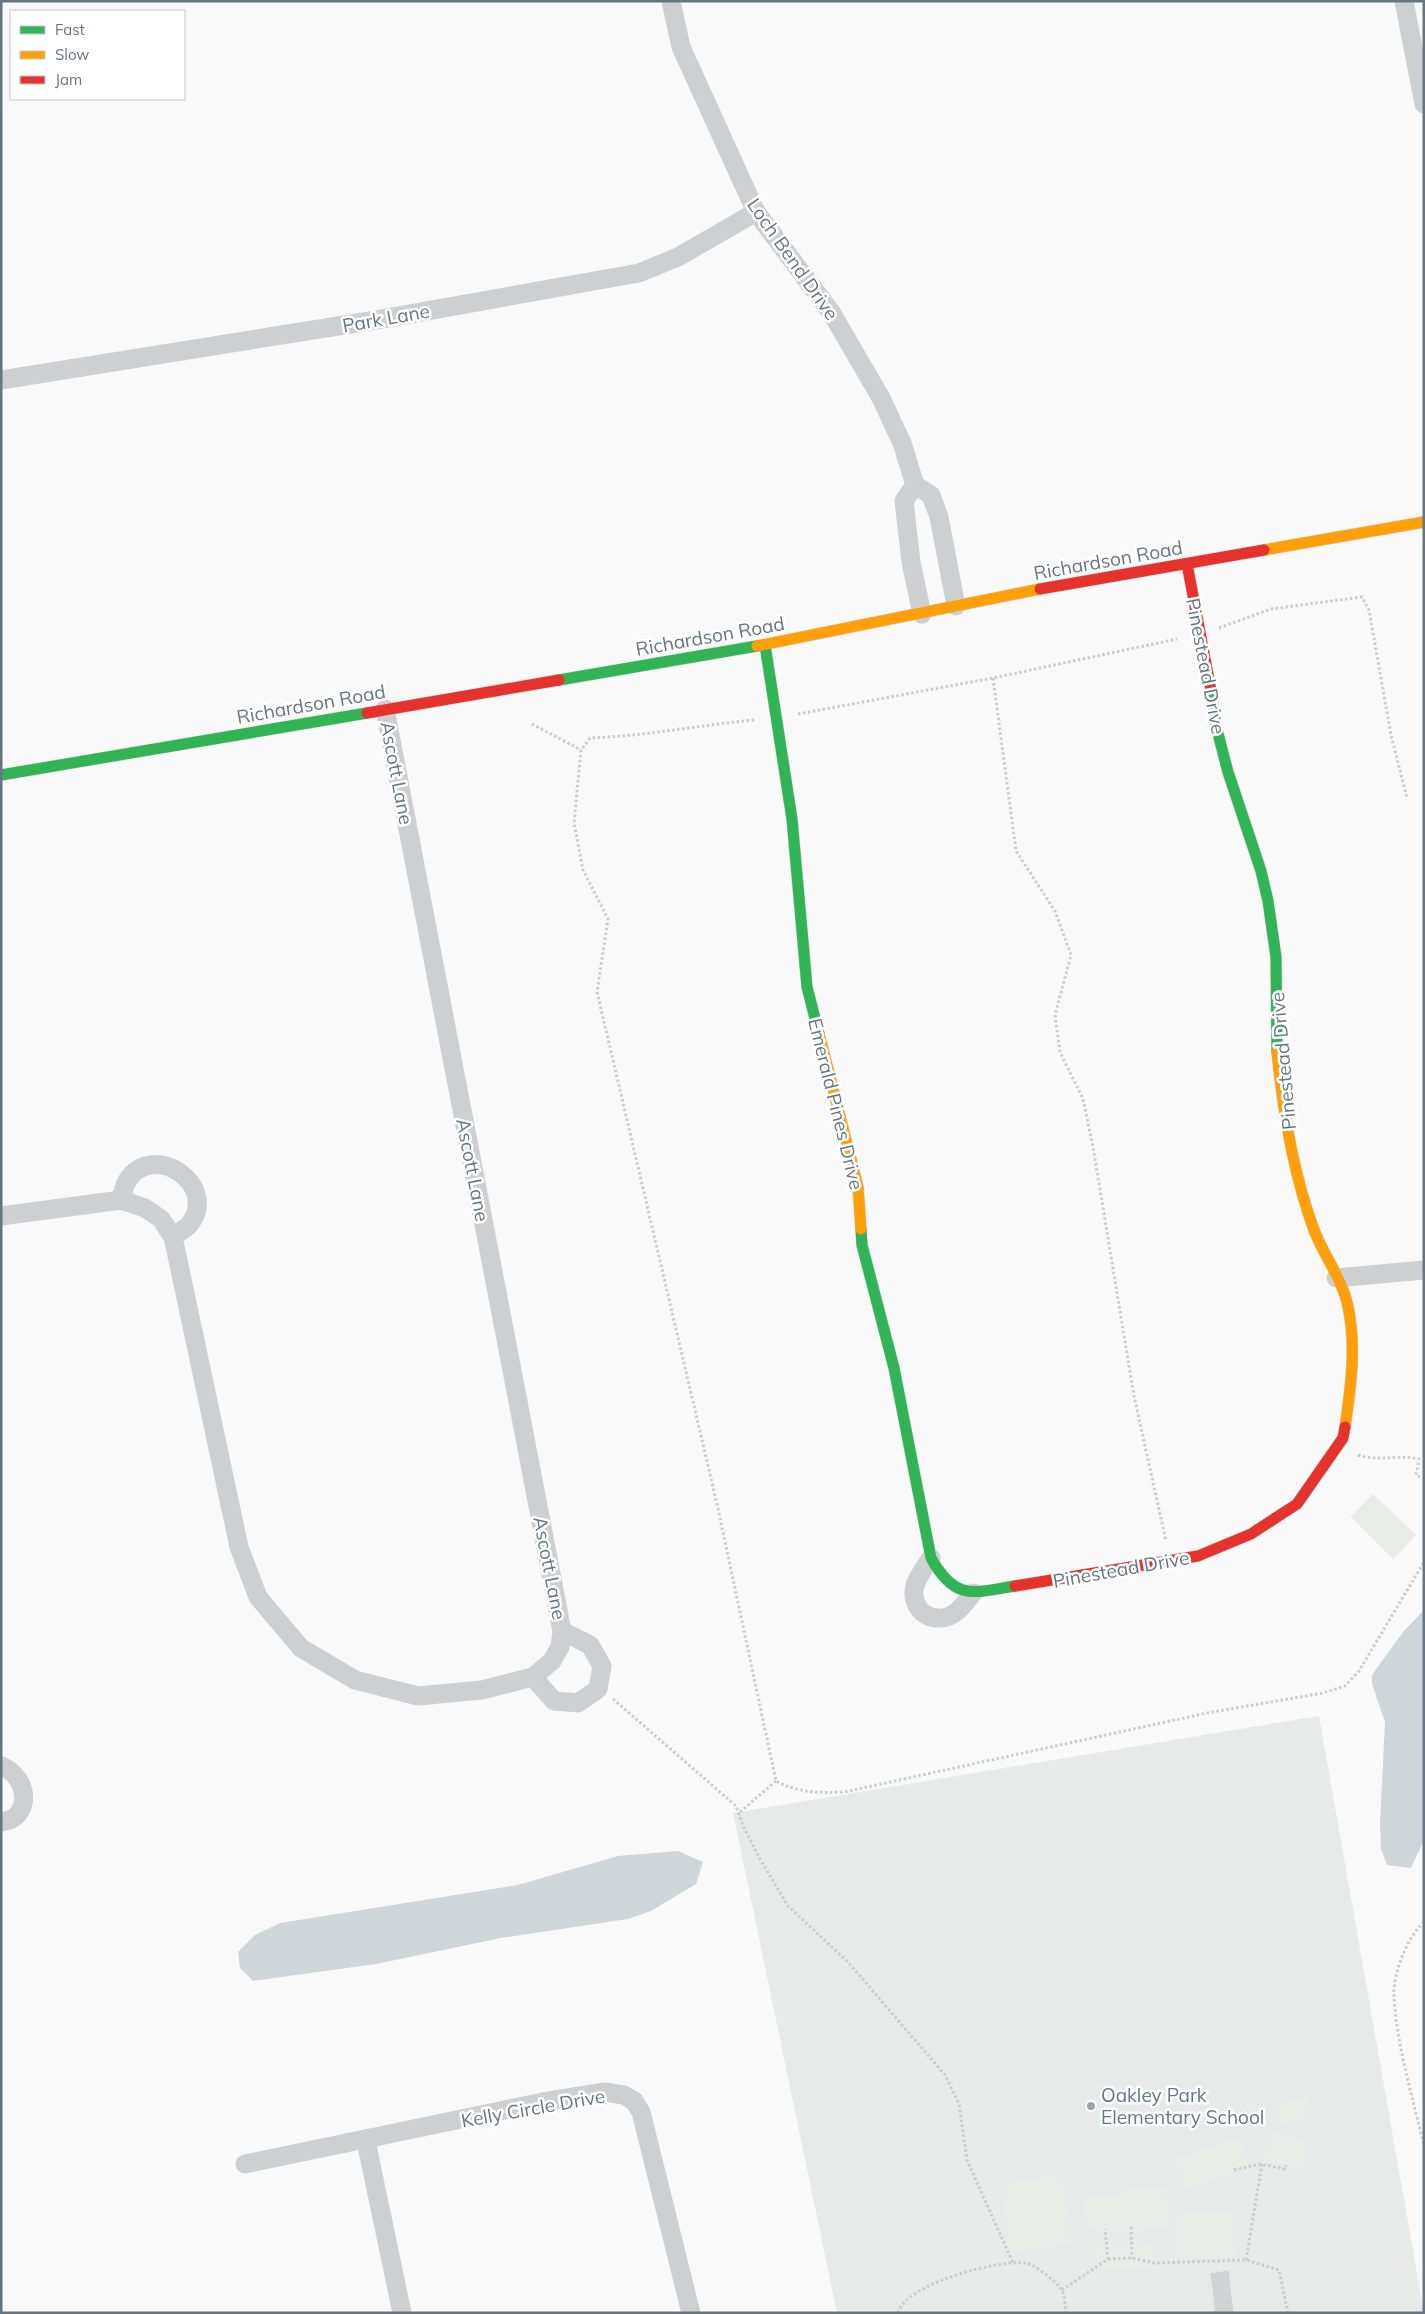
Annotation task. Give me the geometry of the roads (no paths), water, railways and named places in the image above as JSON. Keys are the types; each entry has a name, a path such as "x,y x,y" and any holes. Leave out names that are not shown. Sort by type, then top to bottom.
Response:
{"street":[{"name":"Loch Bend Drive","path":"671,1 681,47 756,212 832,312 881,398 902,443 916,485 931,495 939,517 956,606"},
{"path":"1404,1 1424,104"},
{"name":"Park Lane","path":"1,380 363,322 638,273 678,257 756,212"},
{"path":"916,485 904,501 911,562 922,614"},
{"name":"Richardson Road","path":"1,775 766,645 956,606 1424,522"},
{"name":"Pinestead Drive","path":"953,1587 973,1593 1198,1556 1251,1534 1296,1504 1343,1438 1352,1382 1352,1348 1347,1302 1314,1230 1297,1174 1282,1105 1278,1048 1276,957 1268,901 1261,871 1218,736 1209,675 1199,635 1187,564"},
{"name":"Emerald Pines Drive","path":"766,645 792,819 807,987 858,1187 862,1245 894,1368 931,1558 941,1576 953,1587"},
{"name":"Ascott Lane","path":"1,1216 121,1200 145,1208 161,1219 173,1237 239,1547 258,1597 301,1648 355,1680 418,1696 482,1690 533,1677 552,1661 560,1648 562,1631 385,709"},
{"path":"121,1200 128,1181 142,1168 162,1164 181,1171 194,1186 196,1206 189,1224 173,1237"},
{"path":"1336,1278 1424,1270"},
{"path":"931,1558 918,1578 914,1595 918,1608 928,1617 943,1619 956,1613 973,1593"},
{"name":"Ascott Lane","path":"533,1677 554,1701 578,1703 598,1687 602,1666 590,1645 562,1631"},
{"path":"1,1766 11,1770 23,1785 22,1807 14,1818 1,1822"},
{"name":"Kelly Circle Drive","path":"244,2164 366,2141 543,2102 605,2092 624,2095 634,2101 641,2112 690,2313"},
{"path":"366,2141 402,2313"}],"place":[{"name":"Oakley Park Elementary School","path":"1091,2106"}]}
